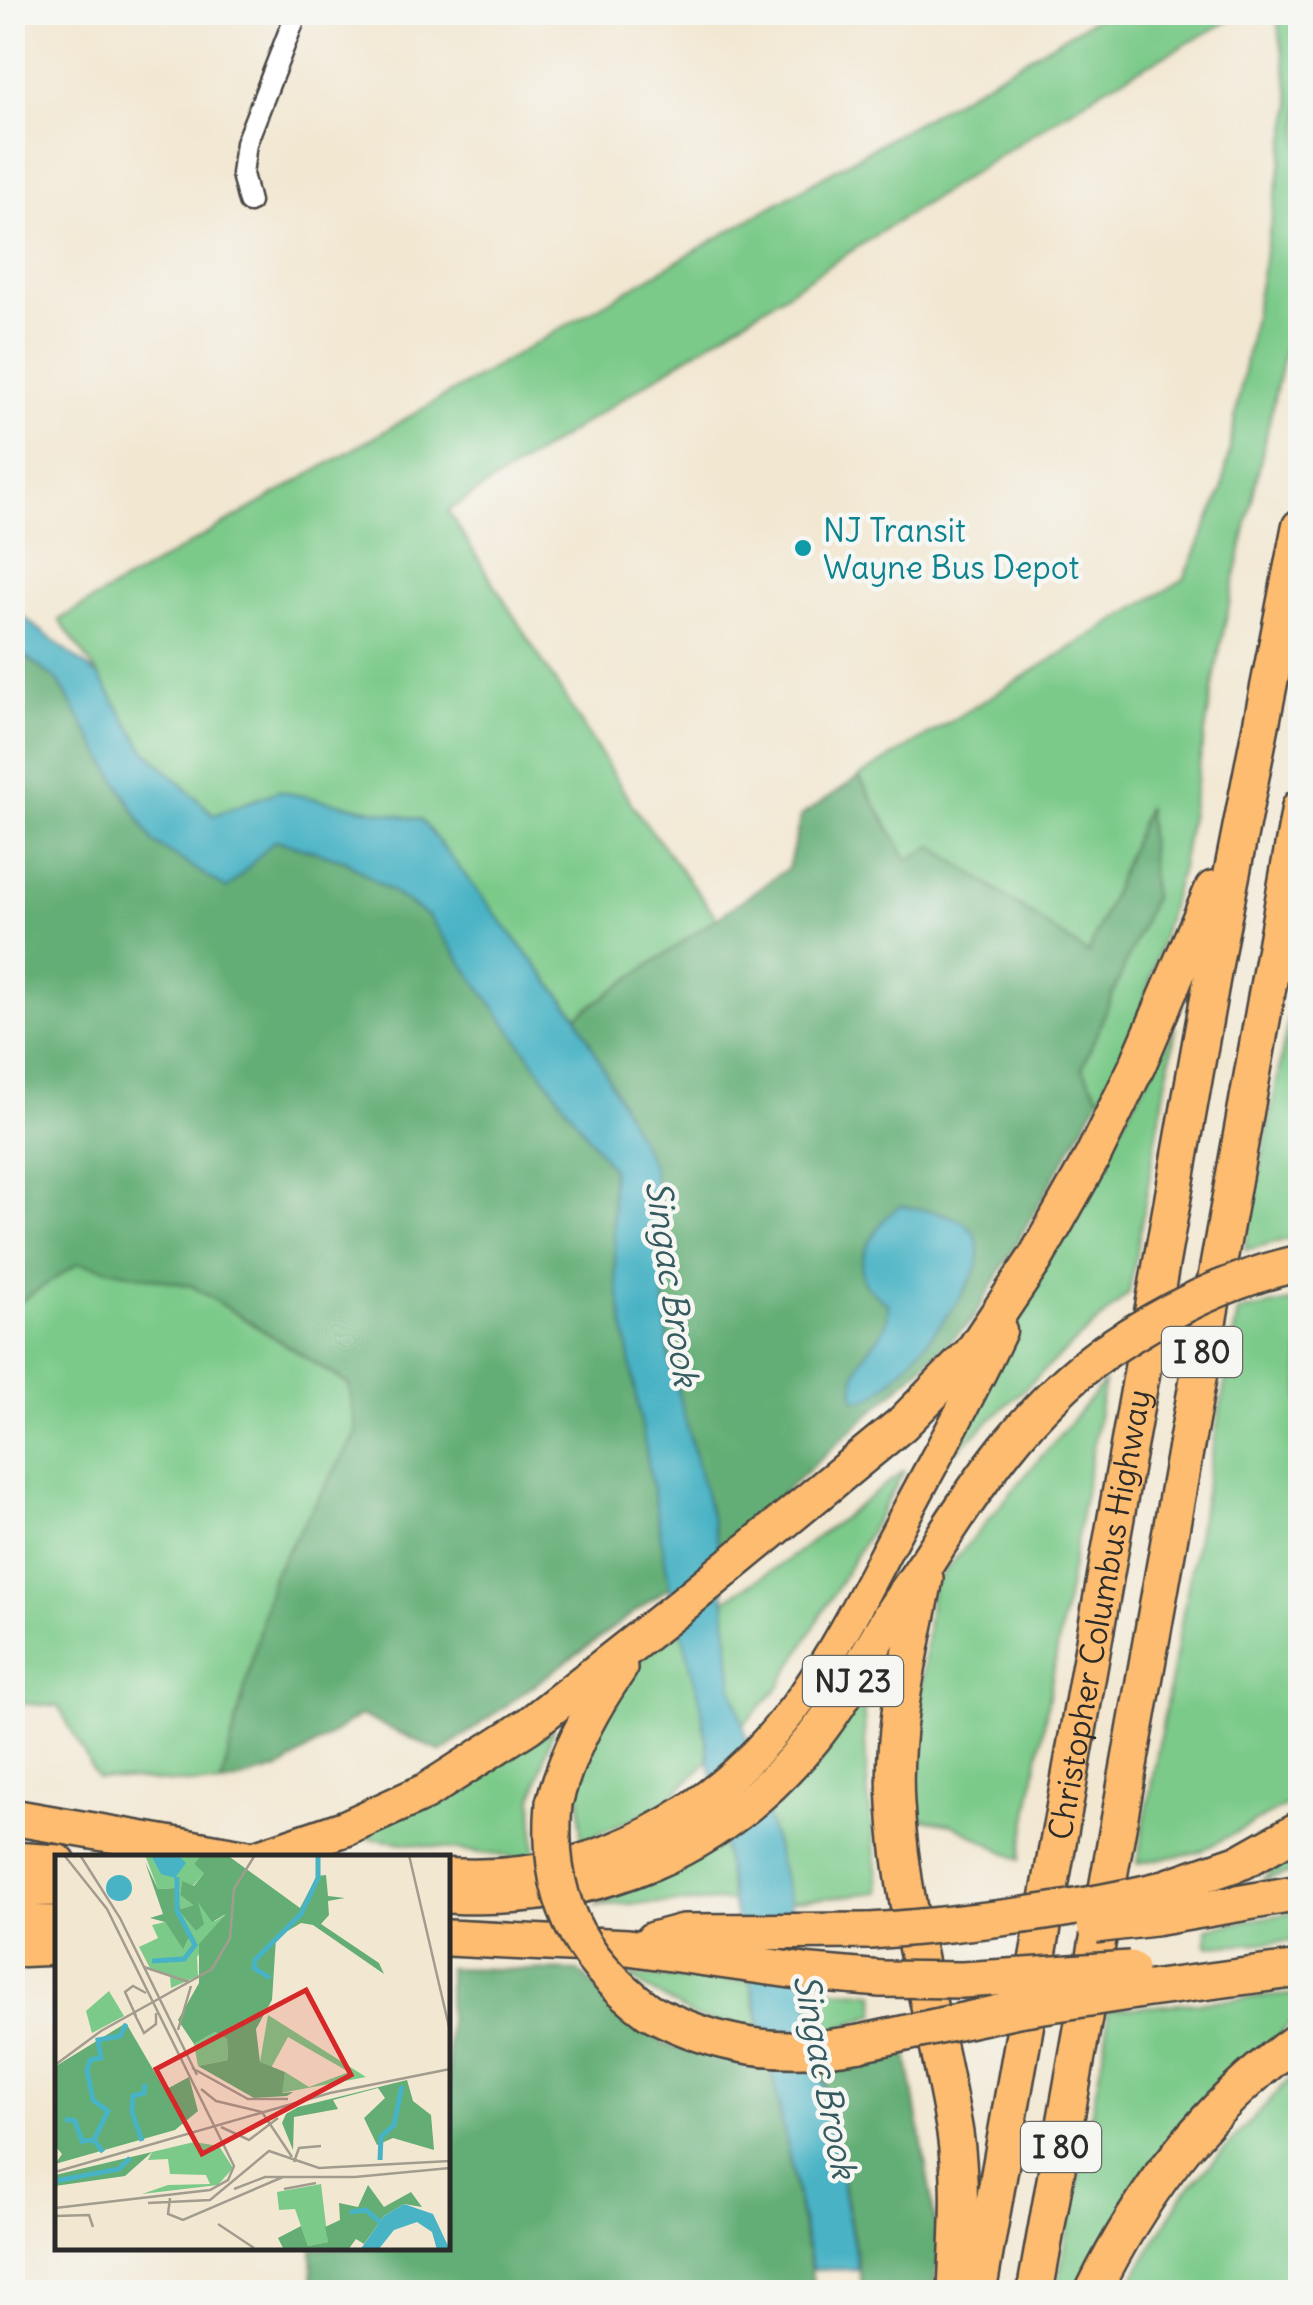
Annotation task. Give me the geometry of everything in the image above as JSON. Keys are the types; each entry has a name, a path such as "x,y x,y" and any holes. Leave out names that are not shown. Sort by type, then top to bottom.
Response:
{"highway":[{"name":"Christopher Columbus Highway","path":"978,2292 1215,958 1300,528"},
{"name":"Christopher Columbus Highway","path":"1035,2292 1300,807"},
{"path":"265,1855 346,1828 425,1792 528,1726 867,1454 936,1392 999,1316 1035,1259 1138,1064 1244,814"},
{"name":"NJ 23","path":"450,1890 511,1896 606,1880 668,1856 712,1812 766,1790 834,1710 976,1483 1054,1391 1104,1352 1156,1319 1212,1290 1300,1263"},
{"path":"1104,1352 1188,1309 1249,1289 1300,1278"},
{"path":"928,1562 900,1702 896,1804 903,1884 954,2132 960,2197 956,2292"},
{"path":"640,1638 583,1725 561,1776 554,1803 554,1860 568,1918 602,1971 649,2011 708,2038 757,2049 823,2050 1144,1979"},
{"path":"12,1816 231,1855"},
{"path":"1156,1904 1300,1829"},
{"path":"12,1860 55,1863"},
{"path":"12,1889 55,1888"},
{"path":"628,1946 683,1932 1022,1932 1156,1904 1300,1893"},
{"path":"12,1924 55,1924"},
{"path":"450,1938 628,1946 881,1979 1144,1979 1300,1965"},
{"path":"12,1949 55,1948"},
{"path":"1093,2292 1136,2212 1198,2130 1244,2085 1300,2040"}],"main road":[{"path":"712,1812 806,1691 841,1636 992,1350 1035,1259"},
{"path":"12,1816 109,1824 305,1855"}],"street":[{"path":"249,202 242,174 246,143 297,12"}],"green space":[{"path":"1105,13 1244,13 1104,88 448,511 633,806 717,918 577,1016 421,821 278,791 214,815 144,749 59,620"},
{"path":"1276,13 1300,13 1300,279 1220,647 1181,868 1133,1042 1100,1097 1082,1068 1153,898 1146,810 1088,955 933,846 908,861 859,777 1184,579 1222,491 1292,106"},
{"path":"12,647 59,682 153,842 275,840 344,860 577,1016 788,868 801,816 859,777 908,860 933,846 1088,954 1147,807 1153,898 1082,1068 1100,1097 972,1321 720,1550 442,1752 360,1715 280,1769 221,1785 273,1575 357,1433 349,1384 192,1286 79,1263 13,1306"},
{"path":"1300,957 1300,1236 1245,1250"},
{"path":"1176,1027 1129,1293 956,1451 1044,1265"},
{"path":"79,1262 192,1286 349,1385 357,1433 273,1575 221,1785 97,1778 59,1707 13,1702 13,1306"},
{"path":"1300,1300 1300,1795 1199,1852 1137,1863 1238,1312"},
{"path":"1104,1382 1020,1860 952,1824 910,1817 931,1588"},
{"path":"905,1470 780,1686 661,1806 581,1842 579,1755 649,1648 782,1564"},
{"path":"863,1700 868,1796 880,1892 790,1902 765,1807"},
{"path":"553,1729 533,1798 535,1860 352,1836 460,1787"},
{"path":"723,1845 732,1901 595,1905"},
{"path":"1300,1845 1300,1871 1262,1880"},
{"path":"1300,1911 1300,1941 1207,1946 1207,1928"},
{"path":"450,1968 578,1971 664,2044 771,2067 815,2292 313,2292 312,2250 450,2250"},
{"path":"626,1976 750,1981 760,2028 696,2018"},
{"path":"806,1988 875,1993 876,2014 823,2035 815,2034"},
{"path":"1300,1994 1300,2013 1264,2052 1081,2292 1056,2292 1107,2033 1108,2010"},
{"path":"906,2048 940,2250 933,2292 863,2292 822,2066"},
{"path":"1300,2068 1300,2292 1125,2292 1184,2193"}],"water":[{"path":"12,608 100,677 144,749 214,815 278,791 421,820 577,1016 653,1167 670,1362 720,1550 733,1687 790,1902 858,2269 812,2270 732,1901 699,1696 670,1589 616,1278 611,1168 429,917 344,860 275,840 227,889 153,842 59,682 13,647"},
{"path":"900,1206 938,1212 965,1224 978,1243 977,1267 946,1317 896,1376 869,1398 854,1399 858,1368 883,1329 888,1304 864,1282 862,1262 877,1229"}],"place":[{"name":"NJ Transit Wayne Bus Depot","path":"803,548"}],"water label":[{"name":"Singac Brook","path":"673,1283"},
{"name":"Singac Brook","path":"826,2076"}]}
